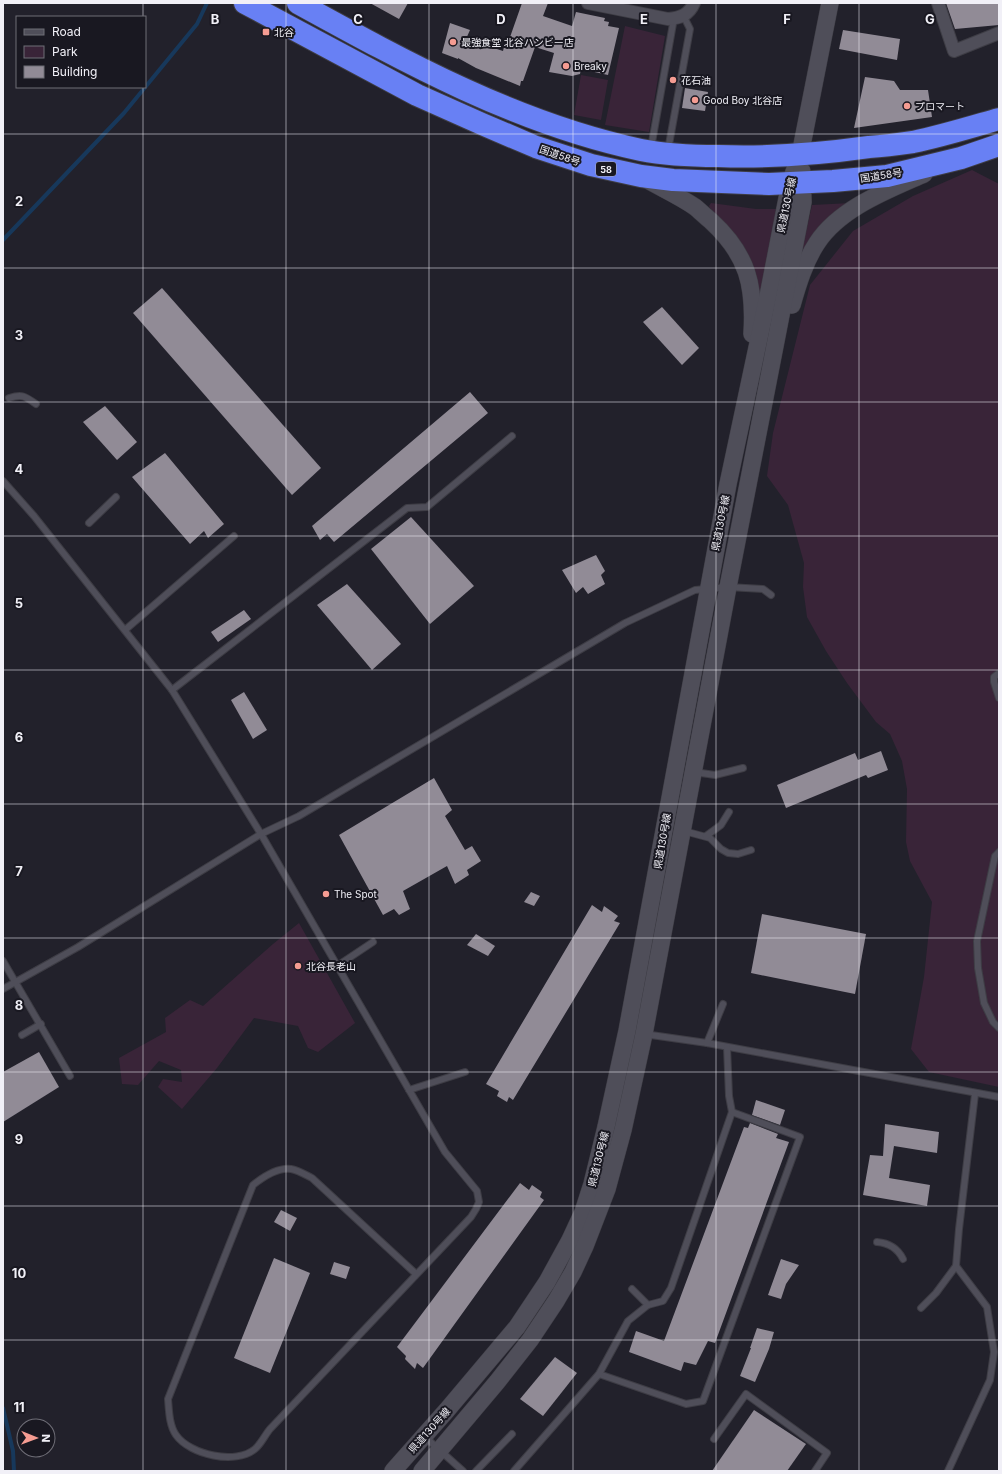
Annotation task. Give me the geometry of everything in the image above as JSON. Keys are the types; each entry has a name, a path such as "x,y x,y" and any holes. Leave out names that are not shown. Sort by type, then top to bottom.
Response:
{"highway":[{"name":"国道58号","path":"245,3 416,95 482,124 536,147 591,165 640,176 769,184 833,182 887,176 961,158 999,145"},
{"path":"298,3 393,55 494,102 559,128 610,143 659,153 759,157 831,152 913,142 957,131 999,118"}],"main road":[{"name":"県道130号線","path":"422,1471 530,1340 556,1301 573,1272 597,1218 624,1130 635,1032 708,588 728,484 768,296 796,183 800,155 830,3"},
{"path":"764,406 777,370 793,303 807,263 818,242 834,223 870,199 961,158"},
{"path":"640,176 694,207 722,232 736,249 744,264 752,294 753,314 748,394"},
{"name":"県道130号線","path":"393,1471 517,1327 547,1282 570,1240 592,1184 606,1126 635,1032 683,831 728,587 803,202 796,183"}],"street":[{"path":"588,3 668,19 679,17 691,10 694,3"},
{"path":"938,3 954,51 999,33"}],"lane":[{"path":"659,153 679,17"},
{"path":"659,153 690,29 679,17"},
{"path":"9,398 18,395 26,397 36,404"},
{"path":"172,690 407,508 427,507 512,436"},
{"path":"3,482 34,516 172,690 261,834 445,1152 477,1191 479,1202 471,1216 270,1429 254,1450 240,1456 213,1456 192,1448 184,1443 176,1434 169,1413 168,1399 253,1185 262,1178 271,1172 291,1169 312,1178 416,1274"},
{"path":"89,523 116,497"},
{"path":"124,630 234,536"},
{"path":"3,989 78,947 261,834 306,812 625,623 695,590 728,587 763,589 771,594"},
{"path":"998,674 994,677 994,682 999,698"},
{"path":"694,772 715,775 743,768"},
{"path":"706,836 721,825 729,812"},
{"path":"683,831 706,836 728,853 738,854 751,850"},
{"path":"999,852 995,856 977,941 978,968 984,1003 993,1022 999,1028"},
{"path":"337,966 373,942"},
{"path":"3,961 70,1076"},
{"path":"706,1043 723,1004"},
{"path":"22,1035 41,1024"},
{"path":"635,1032 706,1043 975,1094 999,1097"},
{"path":"514,1471 599,1374 628,1321 648,1304 663,1301 671,1288 732,1112 729,1096 727,1047"},
{"path":"409,1090 465,1072"},
{"path":"921,1308 936,1293 956,1266 975,1094"},
{"path":"599,1374 686,1404 703,1402 800,1137 732,1112"},
{"path":"877,1242 891,1246 900,1252 903,1259"},
{"path":"948,1471 990,1380 994,1352 987,1307 956,1266"},
{"path":"632,1289 648,1304"},
{"path":"714,1439 746,1394 827,1453 815,1471"},
{"path":"476,1471 512,1434"},
{"path":"424,1436 463,1471"}],"green space":[{"path":"625,26 665,36 649,132 605,125"},
{"path":"581,75 608,80 601,120 574,115"},
{"path":"972,170 999,184 999,1087 929,1072 911,1049 924,977 932,902 910,861 906,842 907,789 902,761 890,734 876,722 847,683 826,651 807,617 803,587 804,563 788,505 767,476 773,433 810,285 853,231 913,196"},
{"path":"711,203 756,209 777,209 760,300 709,206"},
{"path":"851,203 802,258 802,250 812,205"},
{"path":"299,923 355,1023 318,1052 308,1048 298,1026 254,1018 217,1068 182,1109 158,1087 163,1079 182,1082 181,1070 159,1061 138,1085 122,1084 119,1058 166,1032 165,1018 190,1000 203,1006"}],"building":[{"path":"370,3 408,3 399,19"},
{"path":"522,3 548,3 543,16 572,26 576,12 605,18 604,21 609,22 608,26 619,28 608,75 581,69 580,74 572,76 549,72 554,53 535,47 520,86 476,68 458,58 442,53 450,23 470,30 466,39 503,51 506,39 509,40"},
{"path":"946,3 999,3 999,25 955,29"},
{"path":"843,30 900,39 897,60 839,49"},
{"path":"865,77 894,81 900,90 928,90 932,117 854,128"},
{"name":"Good Boy 北谷店","path":"685,88 708,92 705,111 682,108"},
{"path":"162,288 321,468 292,495 133,313"},
{"path":"662,307 699,348 682,365 643,322"},
{"path":"470,392 488,413 334,542 327,534 320,540 312,526"},
{"path":"105,406 137,442 117,460 83,422"},
{"path":"165,453 224,524 208,538 204,531 190,544 132,477"},
{"path":"411,517 474,586 430,624 371,549"},
{"path":"596,555 605,571 601,575 605,584 588,594 583,587 576,593 562,570"},
{"path":"347,584 401,644 372,670 317,605"},
{"path":"244,610 251,619 218,642 211,632"},
{"path":"244,692 267,730 253,739 231,700"},
{"path":"881,751 888,770 868,778 866,775 786,808 777,785 855,753 858,760"},
{"path":"434,778 452,810 445,816 465,850 472,846 481,861 467,870 469,875 455,884 447,866 403,891 410,909 399,915 394,909 383,915 339,835"},
{"path":"531,892 540,896 534,906 524,902"},
{"path":"592,905 602,912 604,906 618,916 614,921 620,923 513,1100 509,1097 507,1102 497,1096 499,1091 486,1084"},
{"path":"762,914 866,934 855,994 751,973"},
{"path":"476,934 495,946 488,956 467,945"},
{"path":"39,1052 59,1087 3,1122 3,1072"},
{"path":"756,1100 785,1110 780,1125 752,1115"},
{"path":"750,1123 778,1134 776,1138 789,1142 715,1343 708,1341 696,1365 684,1362 681,1371 629,1352 636,1331 664,1341 744,1127 748,1128"},
{"path":"885,1124 939,1132 937,1153 894,1146 889,1178 930,1185 927,1206 863,1195 870,1155 883,1156"},
{"path":"520,1183 529,1190 532,1185 542,1192 540,1197 544,1200 423,1368 417,1363 415,1369 405,1359 406,1356 397,1347"},
{"path":"281,1210 297,1218 290,1231 274,1222"},
{"path":"274,1258 310,1273 270,1373 234,1358"},
{"path":"781,1259 799,1265 786,1284 781,1299 768,1295"},
{"path":"334,1262 350,1267 346,1279 330,1274"},
{"path":"757,1328 774,1332 769,1349 755,1382 740,1376"},
{"path":"555,1357 577,1373 543,1416 520,1399"},
{"path":"754,1410 806,1444 787,1471 712,1471"}],"waterway":[{"path":"146,86 197,24 207,3"},
{"path":"3,240 124,113 145,88"},
{"path":"3,1408 13,1451 14,1471"}],"place":[{"name":"北谷","path":"266,32"},
{"name":"最強食堂 北谷ハンビー店","path":"453,42"},
{"name":"Breaky","path":"566,66"},
{"name":"花石油","path":"673,80"},
{"name":"Good Boy 北谷店","path":"695,100"},
{"name":"プロマート","path":"907,106"},
{"name":"The Spot","path":"326,894"},
{"name":"北谷長老山","path":"298,966"}]}
